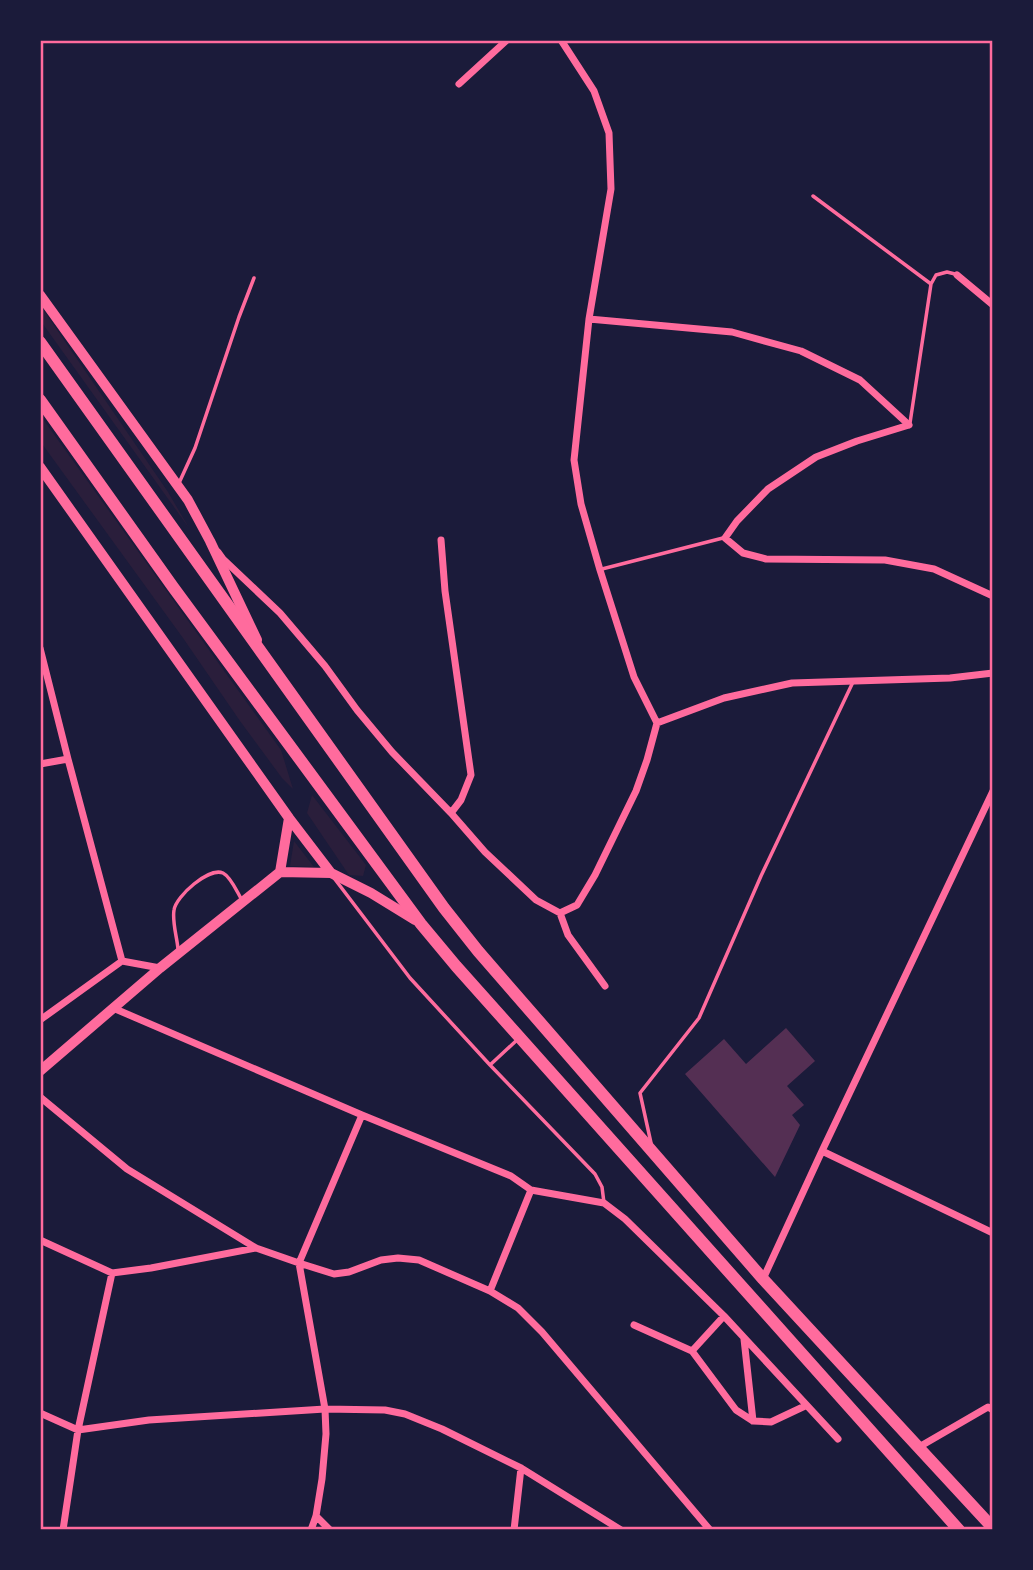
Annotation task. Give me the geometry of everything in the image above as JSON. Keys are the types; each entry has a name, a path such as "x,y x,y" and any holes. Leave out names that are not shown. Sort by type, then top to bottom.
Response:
{"highway":[{"path":"40,342 469,940 763,1279 993,1528"},
{"path":"40,400 173,587 421,924 519,1038 959,1530"}],"main road":[{"path":"40,295 188,500 265,655"},
{"path":"40,467 331,873 421,924"},
{"path":"280,872 289,818"},
{"path":"40,1071 160,968 280,872 331,873"}],"street":[{"path":"458,84 507,40"},
{"path":"560,913 577,905 595,875 636,791 657,723 634,677 600,570 581,504 574,460 589,319 611,189 610,133 594,91 561,40"},
{"path":"957,275 993,305"},
{"path":"589,319 732,332 801,351 860,380 909,425"},
{"path":"909,425 817,457 768,489 737,521 725,538 743,553 766,559 885,560 934,569 993,596"},
{"path":"441,540 444,591 471,775 461,800 452,813"},
{"path":"210,541 223,559 289,624 391,751 452,813 485,852 536,900 560,913 568,935 605,986"},
{"path":"40,648 122,961"},
{"path":"657,723 724,698 792,683 950,678 993,673"},
{"path":"40,764 68,759"},
{"path":"763,1279 993,791"},
{"path":"40,1020 122,961 160,968"},
{"path":"114,1008 511,1176 531,1190 604,1203 625,1219 724,1316 838,1439"},
{"path":"40,1097 127,1169 256,1248 334,1274 349,1272 381,1260 419,1260 489,1291 518,1308 542,1332 710,1530"},
{"path":"311,1530 322,1479 325,1409 299,1263 362,1115"},
{"path":"822,1151 993,1233"},
{"path":"489,1291 531,1190"},
{"path":"40,1240 112,1273 256,1248"},
{"path":"63,1530 78,1430 112,1273"},
{"path":"692,1351 724,1316"},
{"path":"634,1325 692,1351 736,1410 753,1421 771,1422 805,1406"},
{"path":"744,1337 753,1421"},
{"path":"919,1447 988,1408 993,1410"},
{"path":"40,1413 78,1430 149,1420 325,1409 405,1413 521,1468 621,1530"},
{"path":"513,1530 521,1468"},
{"path":"316,1516 330,1530"}],"lane":[{"path":"813,196 931,284"},
{"path":"909,425 931,284 936,275 947,272 957,275"},
{"path":"177,485 195,448 254,278"},
{"path":"600,570 725,538"},
{"path":"652,1152 640,1093 699,1018 761,876 853,682"},
{"path":"179,953 173,912 176,902 188,888 213,872 220,872 227,875 243,902"},
{"path":"331,873 411,978 595,1174 602,1186 604,1203"},
{"path":"490,1065 519,1038"}],"shaded area":[{"path":"40,305 168,492 189,528 40,320"},
{"path":"40,415 281,750 293,789 240,721 40,441"},
{"path":"312,795 366,865 363,876 349,875 307,813"},
{"path":"294,841 314,867 290,866"}],"building":[{"path":"786,1028 815,1061 787,1086 804,1105 792,1115 800,1125 775,1177 685,1074 724,1039 746,1064"}]}
